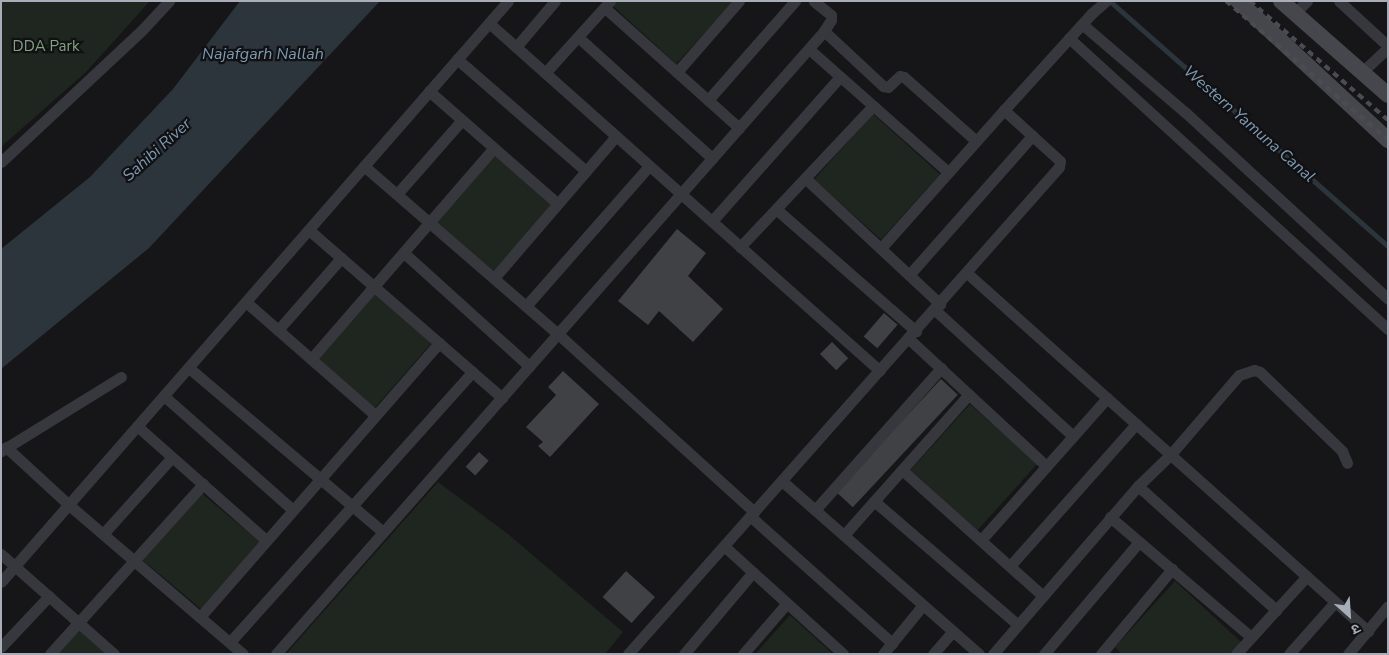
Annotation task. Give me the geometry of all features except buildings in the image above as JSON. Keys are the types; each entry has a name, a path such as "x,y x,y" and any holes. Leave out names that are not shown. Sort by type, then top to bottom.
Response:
{"main road":[{"path":"1238,1 1388,140"},
{"path":"1281,1 1388,95"}],"street":[{"path":"1,162 135,36 169,1"},
{"path":"1,582 508,1"},
{"path":"516,47 556,1"},
{"path":"677,72 739,1"},
{"path":"708,100 795,1"},
{"path":"276,654 824,31 831,20 831,15 814,1"},
{"path":"881,248 1069,38 1106,1"},
{"path":"1295,13 1307,1"},
{"path":"1340,1 1388,47 1362,72"},
{"path":"545,73 607,4 677,72 739,128"},
{"path":"489,23 880,371"},
{"path":"1082,24 1186,113 1388,298"},
{"path":"824,31 883,86 888,88 900,76 904,77 976,141"},
{"path":"578,37 712,158"},
{"path":"1069,38 1388,329"},
{"path":"808,49 948,172"},
{"path":"458,59 586,171"},
{"path":"712,222 840,76"},
{"path":"429,91 558,204"},
{"path":"740,247 873,106"},
{"path":"628,654 1059,167 1060,161 1004,110"},
{"path":"397,194 462,120"},
{"path":"494,278 616,136"},
{"path":"909,275 1032,136"},
{"path":"311,359 494,148"},
{"path":"364,166 558,334 892,643"},
{"path":"526,306 649,166"},
{"path":"805,178 881,248 909,275 937,307 1073,436"},
{"path":"776,209 912,335 940,368 1046,466"},
{"path":"308,230 502,398"},
{"path":"404,252 530,366"},
{"path":"278,330 341,258"},
{"path":"967,273 1368,631"},
{"path":"246,302 375,415"},
{"path":"200,617 439,343"},
{"path":"188,368 383,532"},
{"path":"815,510 940,368"},
{"path":"993,654 1110,517 1171,454 1240,375 1254,370 1260,372 1342,450 1347,462"},
{"path":"230,642 472,372"},
{"path":"121,377 4,449 243,654"},
{"path":"844,535 969,394"},
{"path":"164,396 293,510"},
{"path":"981,540 1107,398"},
{"path":"1010,566 1136,424"},
{"path":"137,426 266,540"},
{"path":"103,534 172,457"},
{"path":"902,470 1043,596"},
{"path":"782,481 978,654"},
{"path":"50,654 203,484"},
{"path":"1138,486 1276,610"},
{"path":"874,501 1018,625"},
{"path":"1110,517 1251,637"},
{"path":"1044,654 1140,542"},
{"path":"724,546 844,654"},
{"path":"1,554 114,654"},
{"path":"1104,653 1172,569"},
{"path":"684,654 753,572"},
{"path":"1236,654 1306,576"},
{"path":"1,647 49,596"},
{"path":"1289,654 1335,602"},
{"path":"743,654 787,603"},
{"path":"883,654 923,605"},
{"path":"1348,654 1388,606"},
{"path":"933,654 952,631"}],"green space":[{"name":"DDA Park","path":"1,1 150,1 86,72 1,147"},
{"path":"615,1 734,1 676,64 612,5"},
{"path":"873,114 940,174 881,240 814,179"},
{"path":"493,154 554,205 496,274 435,223"},
{"path":"374,290 433,341 374,409 315,358"},
{"path":"970,404 1037,464 977,530 910,470"},
{"path":"438,482 508,534 623,632 605,654 286,654"},
{"path":"199,491 260,542 202,610 142,559"},
{"path":"1175,581 1241,642 1230,654 1122,654 1115,647"},
{"path":"790,615 833,654 755,654"},
{"path":"79,627 110,654 56,654"}],"water":[{"name":"Najafgarh Nallah","path":"240,1 380,1 149,248 1,369 1,249 90,177 173,89"}],"waterway":[{"name":"Western Yamuna Canal","path":"1110,1 1388,246"}],"railway":[{"path":"1226,1 1388,140"},
{"path":"1250,1 1388,120"}],"water label":[{"name":"Sahibi River","path":"157,150"}]}
